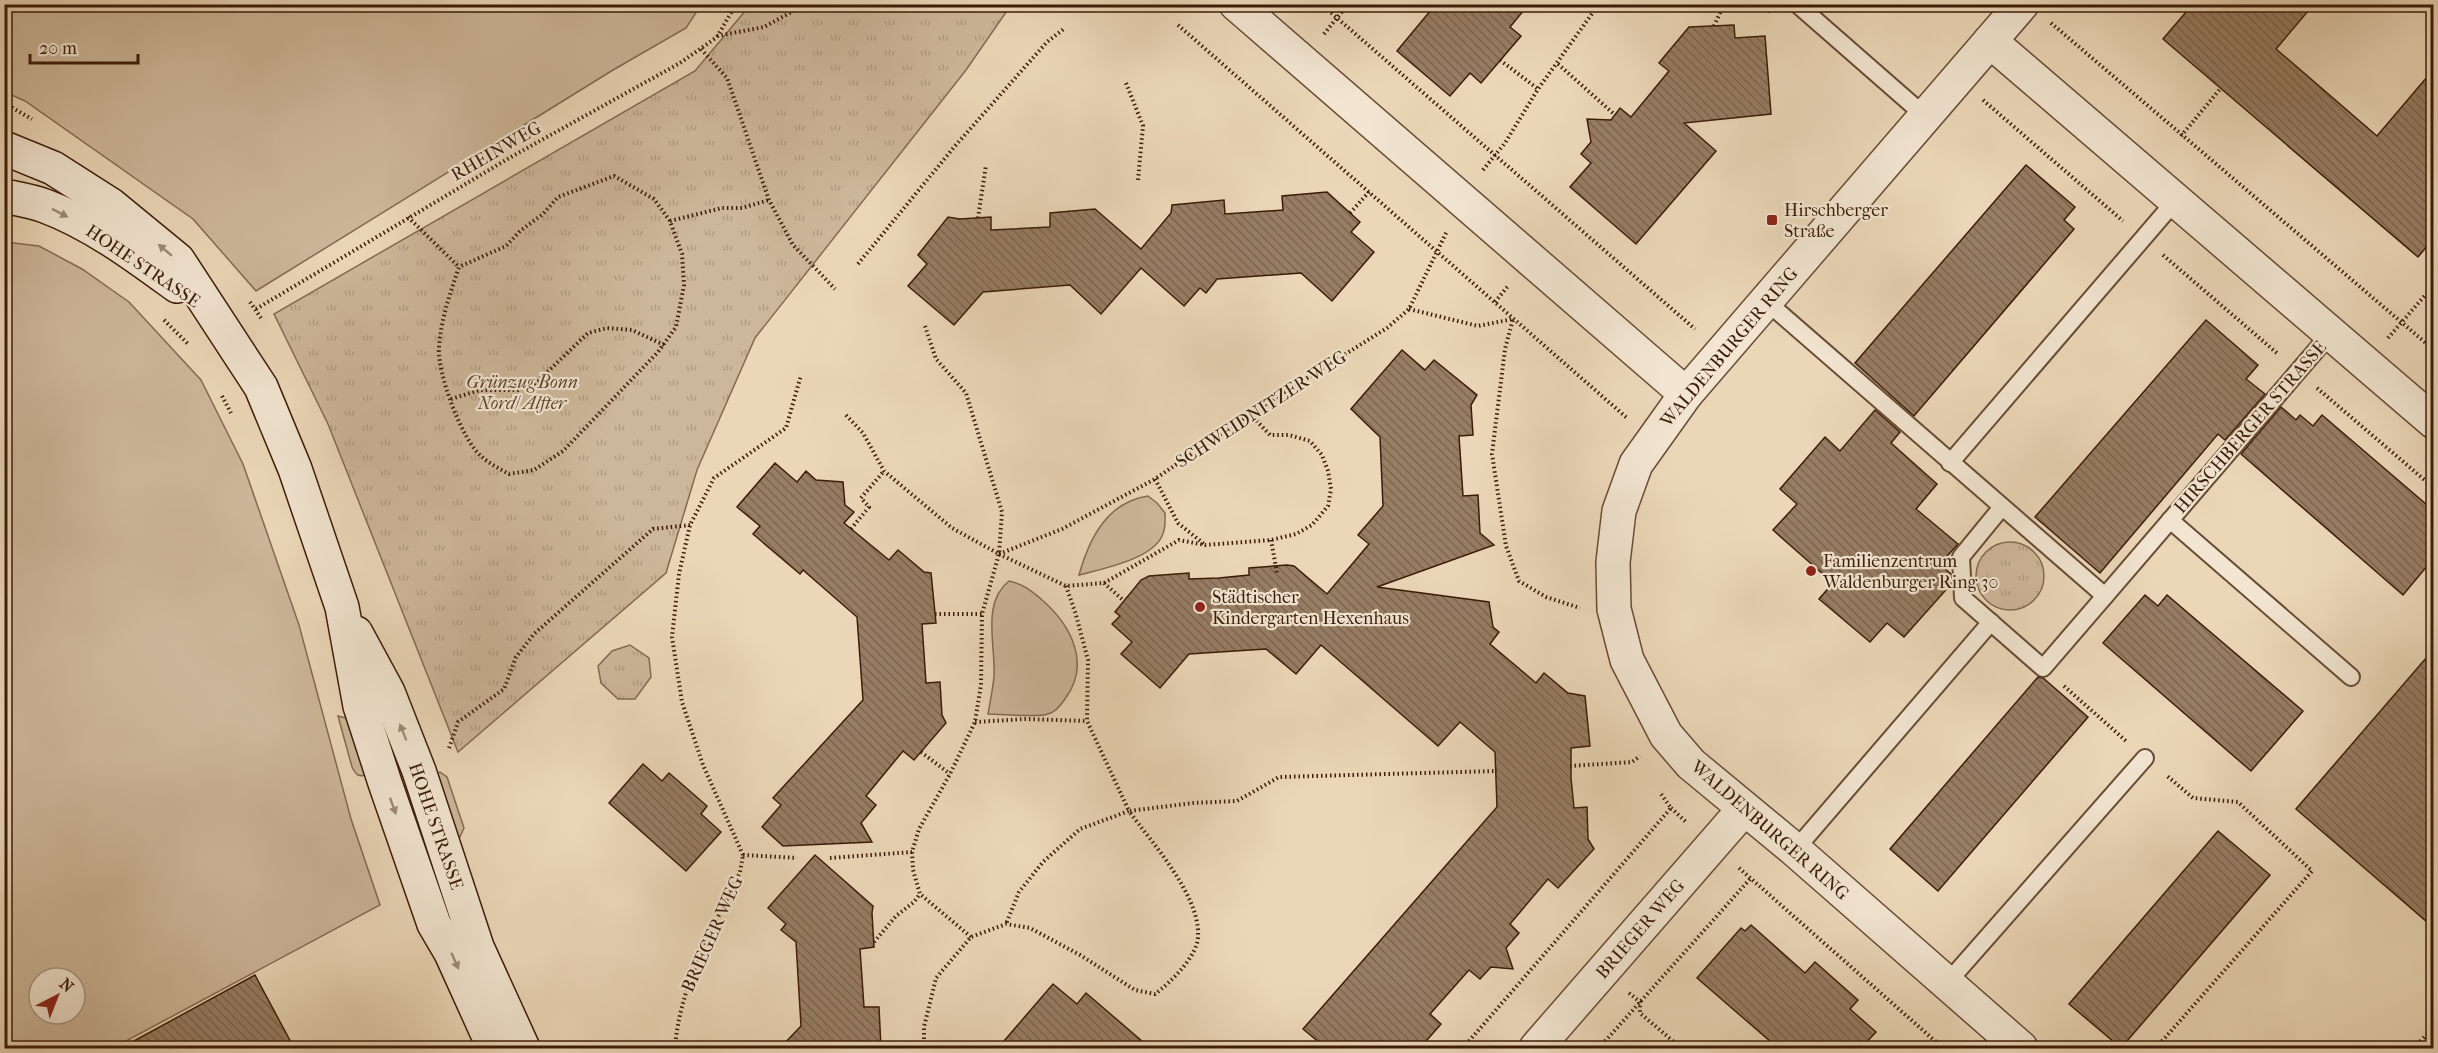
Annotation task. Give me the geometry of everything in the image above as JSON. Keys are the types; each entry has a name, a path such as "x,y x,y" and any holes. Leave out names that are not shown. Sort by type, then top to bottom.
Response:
{"street":[{"path":"1236,4 1686,394"},
{"name":"WALDENBURGER RING","path":"2021,1048 1795,850 1691,764 1666,735 1627,660 1614,609 1613,562 1618,511 1636,464 1686,394 1723,354 2022,4"},
{"name":"HIRSCHBERGER STRASSE","path":"1990,41 2433,422"},
{"name":"HOHE STRASSE","path":"4,148 53,168 111,205 178,260 261,387 295,469 342,607 360,706 434,924 451,953 494,1048"},
{"name":"HOHE STRASSE","path":"4,196 46,206 100,234 145,262 213,313"},
{"name":"HOHE STRASSE","path":"342,607 388,692 419,771 477,947 523,1048"},
{"name":"BRIEGER WEG","path":"1536,1048 1744,808"},
{"path":"434,924 465,914"}],"lane":[{"path":"1797,4 1925,116"},
{"path":"1950,463 2176,200"},
{"path":"1767,302 2105,596"},
{"name":"HIRSCHBERGER STRASSE","path":"2043,668 2331,333"},
{"path":"2002,507 1961,557 1963,598 2043,668"},
{"name":"HIRSCHBERGER STRASSE","path":"2170,520 2351,676"},
{"path":"1795,850 1991,622"},
{"path":"1947,983 2145,758"}],"path":[{"name":"RHEINWEG","path":"256,309 511,157 680,63 717,37 736,4"},
{"path":"717,37 764,27 806,4"},
{"path":"1321,4 1723,354"},
{"name":"SCHWEIDNITZER WEG","path":"999,554 1062,529 1155,478 1250,414 1387,328 1409,309 1462,200 1494,154 1505,143 1538,89 1599,4"},
{"path":"1714,26 1724,4"},
{"path":"2050,22 2433,350"},
{"path":"1178,25 1653,441"},
{"path":"858,264 1024,68 1047,42 1065,28"},
{"path":"702,49 727,78 770,200 793,245 835,289"},
{"path":"1500,60 1538,89"},
{"path":"1558,64 1615,115"},
{"path":"1958,78 2433,488"},
{"path":"1126,83 1143,126 1138,180"},
{"path":"2181,136 2221,88"},
{"path":"978,218 986,165"},
{"path":"614,176 654,200 670,221 682,254 684,285 676,327 664,345 563,451 534,470 509,474 481,457 467,439 451,399 439,350 444,311 459,267 506,246 520,231 543,214 558,196 614,176"},
{"path":"1350,213 1369,192"},
{"path":"670,221 722,208 742,208 770,200"},
{"path":"408,217 459,267"},
{"path":"2366,364 2433,285"},
{"path":"1409,309 1478,326 1514,319"},
{"path":"158,314 192,347"},
{"path":"1514,319 1505,349 1492,454 1506,546 1519,581 1546,597 1585,610 1614,609"},
{"path":"925,326 936,359 966,393 1002,512 999,554 982,614 981,685 975,722 950,774 919,829 912,852 913,870 920,894 971,937"},
{"path":"451,399 480,390 518,390 536,383 588,333 607,328 632,330 664,345"},
{"path":"797,858 743,855 703,765 682,702 672,637 679,574 690,525 714,478 786,428 801,375"},
{"path":"219,390 233,417"},
{"path":"846,415 863,433 884,471 952,528 999,554 1066,586 1104,583 1179,540 1205,545 1270,540 1296,534 1312,525 1328,506 1331,489 1322,455 1310,441 1289,435 1270,435 1250,414"},
{"path":"851,529 869,507 861,498 884,471"},
{"path":"1155,478 1178,523 1205,545"},
{"path":"448,751 458,722 504,689 516,657 534,634 653,529 690,525"},
{"path":"1270,540 1277,573"},
{"path":"1104,583 1124,601"},
{"path":"924,1048 924,1027 936,978 971,937 1006,924 1030,928 1080,955 1135,990 1155,994 1170,983 1190,956 1198,937 1192,904 1174,873 1129,811 1087,721 1088,660 1066,586"},
{"path":"935,614 982,614"},
{"path":"2043,668 2193,798 2238,802 2312,871 2156,1048"},
{"path":"975,722 1026,719 1087,721"},
{"path":"1570,766 1632,762 1666,735"},
{"path":"921,752 950,774"},
{"path":"1006,924 1019,892 1042,862 1080,829 1129,811 1193,803 1237,801 1279,777 1497,771"},
{"path":"1661,794 1671,808 1712,845 1943,1048"},
{"path":"1463,1048 1671,808"},
{"path":"830,858 912,852"},
{"name":"BRIEGER WEG","path":"675,1048 684,996 694,966 740,872 743,855"},
{"path":"1599,1048 1750,879"},
{"path":"874,942 896,916 914,903 920,894"},
{"path":"1604,970 1640,1002 1640,1014 1681,1048"},
{"path":"2414,1048 2433,1027"}],"green space":[{"path":"5,4 701,5 686,28 613,70 256,291 193,219 25,101 5,92"},
{"name":"Grünzug Bonn Nord/ Alfter","path":"751,4 1011,5 966,70 755,338 697,470 666,573 458,752 328,424 274,314 695,71"},
{"path":"5,242 39,246 82,269 129,302 201,380 243,464 299,625 351,819 380,905 113,1048 5,1048"},
{"path":"1148,496 1165,513 1164,531 1157,544 1125,562 1079,575 1088,548 1102,524 1121,506"},
{"path":"2010,542 2023,545 2034,552 2041,563 2044,576 2041,589 2034,600 2023,607 2010,610 1997,607 1986,600 1979,589 1976,576 1979,563 1986,552 1997,545"},
{"path":"1009,581 1026,588 1041,599 1061,620 1074,645 1077,672 1073,685 1060,706 1048,714 1028,716 988,714 994,676 992,613 1000,590"},
{"path":"630,645 649,658 651,677 635,699 618,699 601,683 598,666 612,651"},
{"path":"338,716 350,719 367,775 358,775 352,767"},
{"path":"440,772 447,777 464,828 457,843 433,775"}],"building":[{"path":"1436,4 1529,4 1510,27 1521,36 1481,83 1470,73 1450,96 1397,51"},
{"path":"2193,4 2314,4 2276,49 2377,136 2433,70 2433,239 2418,257 2163,39"},
{"path":"1734,25 1735,38 1765,36 1771,114 1684,123 1716,151 1636,244 1570,187 1591,163 1581,154 1591,142 1587,119 1611,120 1620,108 1631,117 1669,71 1659,63 1689,27"},
{"path":"2026,165 2075,207 2064,220 2074,229 1914,416 1855,363"},
{"path":"1327,192 1360,222 1351,232 1374,252 1332,301 1301,273 1217,279 1206,293 1200,288 1184,306 1141,268 1101,314 1070,285 983,292 954,325 908,286 927,264 918,255 948,217 960,219 991,217 991,230 1050,227 1050,213 1095,209 1141,249 1171,213 1172,205 1224,200 1225,214 1283,210 1282,196"},
{"path":"2206,320 2258,365 2246,379 2265,394 2225,440 2218,434 2100,573 2035,517"},
{"path":"1402,350 1425,370 1434,360 1477,395 1471,405 1473,435 1459,436 1463,496 1478,495 1480,533 1494,545 1377,587 1489,602 1493,627 1499,632 1490,644 1536,683 1544,673 1568,693 1585,696 1590,746 1571,748 1571,778 1574,808 1587,807 1588,839 1594,849 1558,888 1548,879 1510,924 1519,933 1506,948 1513,969 1491,967 1480,979 1469,970 1430,1014 1441,1024 1420,1048 1326,1048 1303,1029 1497,807 1495,752 1460,722 1438,746 1321,645 1296,674 1266,649 1189,654 1160,688 1121,654 1132,642 1112,624 1120,616 1115,612 1141,580 1149,576 1189,573 1189,579 1219,578 1249,575 1249,568 1287,565 1294,566 1327,594 1369,544 1358,535 1383,506 1380,437 1351,409"},
{"path":"2281,407 2296,420 2300,415 2313,426 2322,415 2433,510 2433,559 2403,595 2241,454"},
{"path":"1875,410 1900,432 1891,443 1937,484 1916,509 1958,544 1940,564 1951,574 1952,583 1904,637 1887,623 1870,642 1819,599 1833,583 1773,530 1797,504 1780,489 1825,437 1840,451"},
{"path":"775,463 797,482 806,471 816,480 843,482 845,505 854,512 844,523 889,560 898,550 924,572 931,573 936,623 922,624 926,683 940,682 942,715 946,723 914,760 903,751 866,796 876,805 861,823 872,842 783,846 762,827 781,805 773,798 863,700 857,617 803,570 800,574 753,534 760,526 737,507"},
{"path":"2145,595 2158,606 2167,595 2303,711 2251,771 2103,643"},
{"path":"2433,650 2433,927 2296,809"},
{"path":"2038,677 2043,678 2088,717 1938,891 1890,849"},
{"path":"643,764 662,781 669,773 707,806 701,814 721,832 686,871 609,803"},
{"path":"2218,831 2270,875 2121,1048 2069,1004"},
{"path":"815,855 873,906 874,947 860,949 864,1007 879,1007 881,1048 780,1048 801,1026 796,942 781,930 786,924 768,908"},
{"path":"1751,925 1805,973 1815,962 1858,1000 1850,1009 1876,1032 1861,1048 1778,1048 1697,978 1741,928 1745,931"},
{"path":"255,975 294,1048 121,1048"},
{"path":"1053,984 1077,1004 1086,993 1150,1048 998,1048"}],"place":[{"name":"Hirschberger Straße","path":"1772,220"},
{"name":"Familienzentrum Waldenburger Ring 30","path":"1811,571"},
{"name":"Städtischer Kindergarten Hexenhaus","path":"1200,607"}]}
